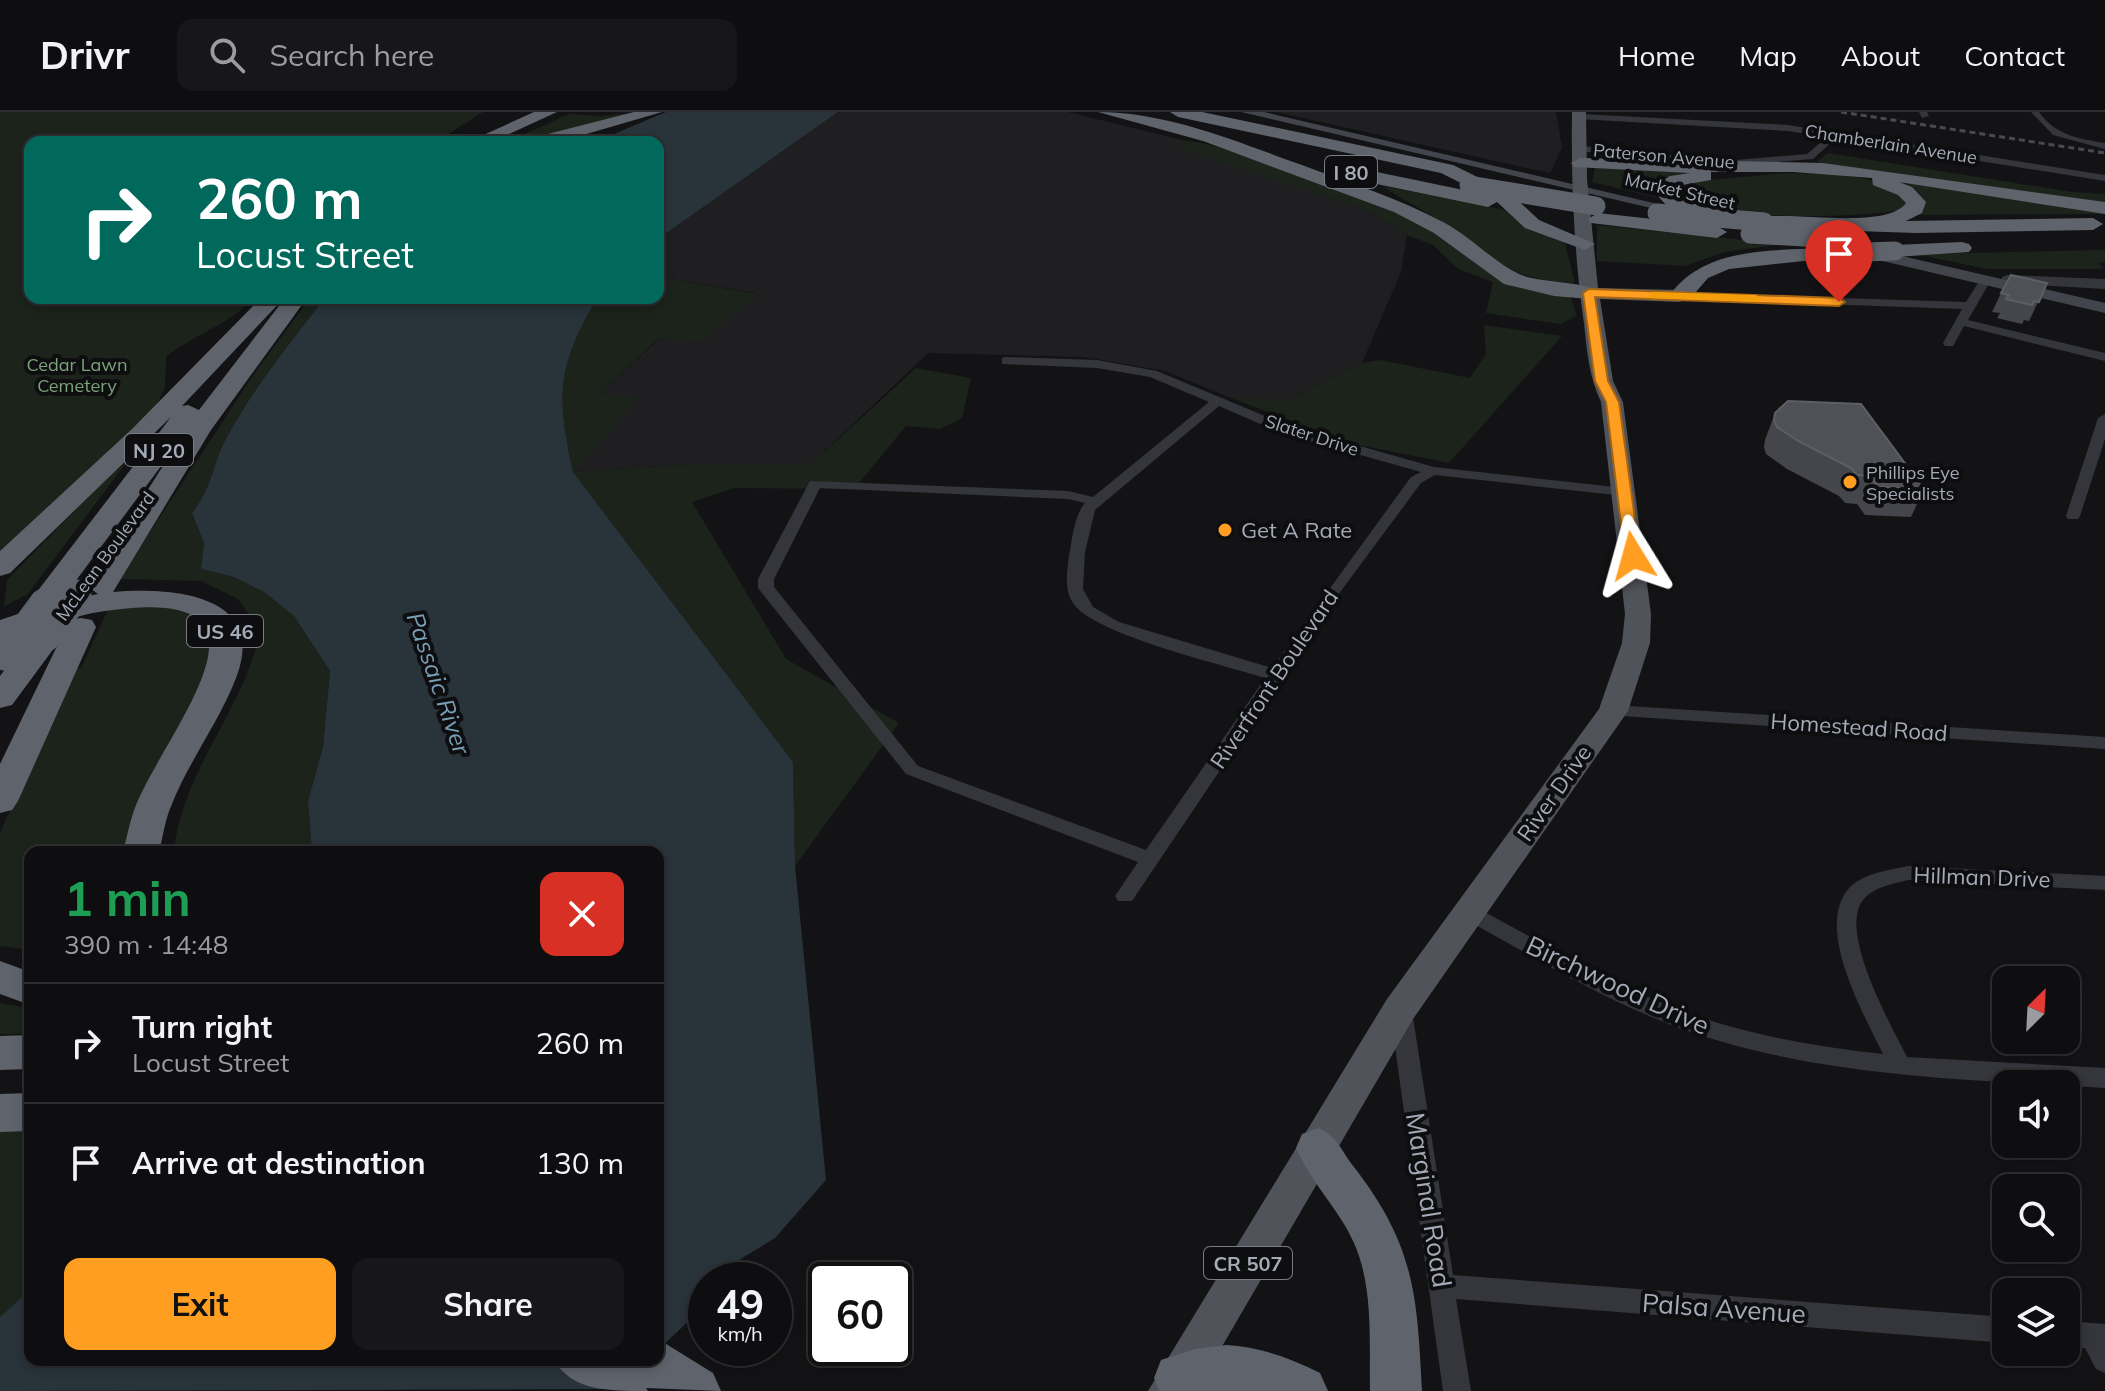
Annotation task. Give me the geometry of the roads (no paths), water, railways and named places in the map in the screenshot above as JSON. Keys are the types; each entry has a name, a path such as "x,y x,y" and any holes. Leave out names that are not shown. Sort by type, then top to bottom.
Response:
{"highway":[{"path":"465,136 503,112"},
{"path":"494,136 559,113 623,112"},
{"path":"561,136 654,112"},
{"name":"I 80","path":"1106,112 1175,118 1469,185 1591,224 1657,213 1838,239 2105,239"},
{"path":"507,136 559,113"},
{"path":"1175,118 1447,169 1503,197 1532,224 1591,224"},
{"name":"I 80","path":"1175,118 1208,137 1376,178 1591,224 1757,228"},
{"path":"1208,137 1412,213 1512,279 1554,290 1589,293"},
{"path":"1580,156 1641,168 1838,169 2105,208"},
{"path":"1680,296 1701,274 1725,263 1838,239 1907,214 1915,209 1916,202 1905,191 1882,182 1819,172 1707,176 1677,180 1664,188 1669,200 1724,221"},
{"name":"I 80","path":"1838,239 2105,224"},
{"path":"1838,239 1895,251 2105,239"},
{"path":"0,567 141,434 269,304"},
{"name":"McLean Boulevard","path":"2,650 44,603 270,304"},
{"name":"McLean Boulevard","path":"0,698 46,637 90,590 201,426 292,304"},
{"path":"0,801 81,627 90,590"},
{"name":"US 46","path":"2,650 68,606 121,598 152,597 203,609 225,629 229,637 228,655 221,676 153,806 143,846"},
{"path":"0,977 24,988"},
{"path":"0,987 24,990"},
{"path":"0,1053 24,1052"},
{"path":"0,1113 24,1112"},
{"path":"1318,1148 1326,1169 1363,1214 1380,1247 1390,1285 1396,1391"},
{"path":"658,1366 695,1391"},
{"path":"1175,1384 1211,1369 1241,1370 1267,1376 1302,1391"}],"main road":[{"name":"Market Street","path":"1247,112 1985,280 2058,289 2105,308"},
{"name":"River Drive","path":"1175,1384 1400,1009 1613,711 1636,643 1638,614 1612,402 1602,381 1589,293 1591,224 1580,189 1580,115"},
{"path":"1589,293 1680,296"}],"street":[{"path":"2035,112 2047,129 2063,137 2105,146"},
{"name":"Chamberlain Avenue","path":"1580,115 1774,126 2105,178"},
{"name":"Paterson Avenue","path":"1580,156 1712,162 1788,161 1817,154 1834,135"},
{"path":"1949,343 1967,306 1985,280"},
{"path":"2058,289 2105,284"},
{"path":"1680,296 1967,306"},
{"path":"1961,322 2105,357"},
{"name":"Slater Drive","path":"1006,361 1128,368 1168,378 1284,429 1433,471 1624,492"},
{"path":"1219,400 1088,508 1081,525 1075,591 1088,611 1113,625 1275,675"},
{"path":"2073,516 2105,418"},
{"name":"Riverfront Boulevard","path":"1125,896 1377,531 1416,480 1433,471"},
{"path":"1096,502 1068,495 815,484 766,579 766,588 912,770 1150,859"},
{"name":"Homestead Road","path":"1613,711 2105,743"},
{"name":"Hillman Drive","path":"1899,1064 1848,948 1845,920 1854,895 1877,881 1908,873 2105,883"},
{"name":"Birchwood Drive","path":"1470,913 1650,1006 1710,1030 1774,1047 1841,1059 2105,1078"},
{"name":"Marginal Road","path":"1400,1009 1457,1391"},
{"name":"Palsa Avenue","path":"1443,1286 1992,1329"},
{"path":"2080,1338 2101,1345"}],"water":[{"path":"666,112 838,112 664,235 664,136 609,136"},
{"name":"Passaic River","path":"320,304 594,304 574,343 564,382 564,422 573,472 793,762 795,866 826,1180 775,1238 736,1262 688,1262 688,1322 664,1344 664,846 312,846 308,801 323,747 330,671 294,616 264,592 234,577 201,569 204,543 192,513 205,493 223,445 261,382"},
{"path":"24,1295 24,1366 585,1366 618,1389 0,1391 0,1317"}],"railway":[{"path":"1841,112 2105,153"}],"place":[{"name":"Phillips Eye Specialists","path":"1850,482"},
{"name":"Get A Rate","path":"1225,530"}],"park label":[{"name":"Cedar Lawn Cemetery","path":"77,374"}]}
